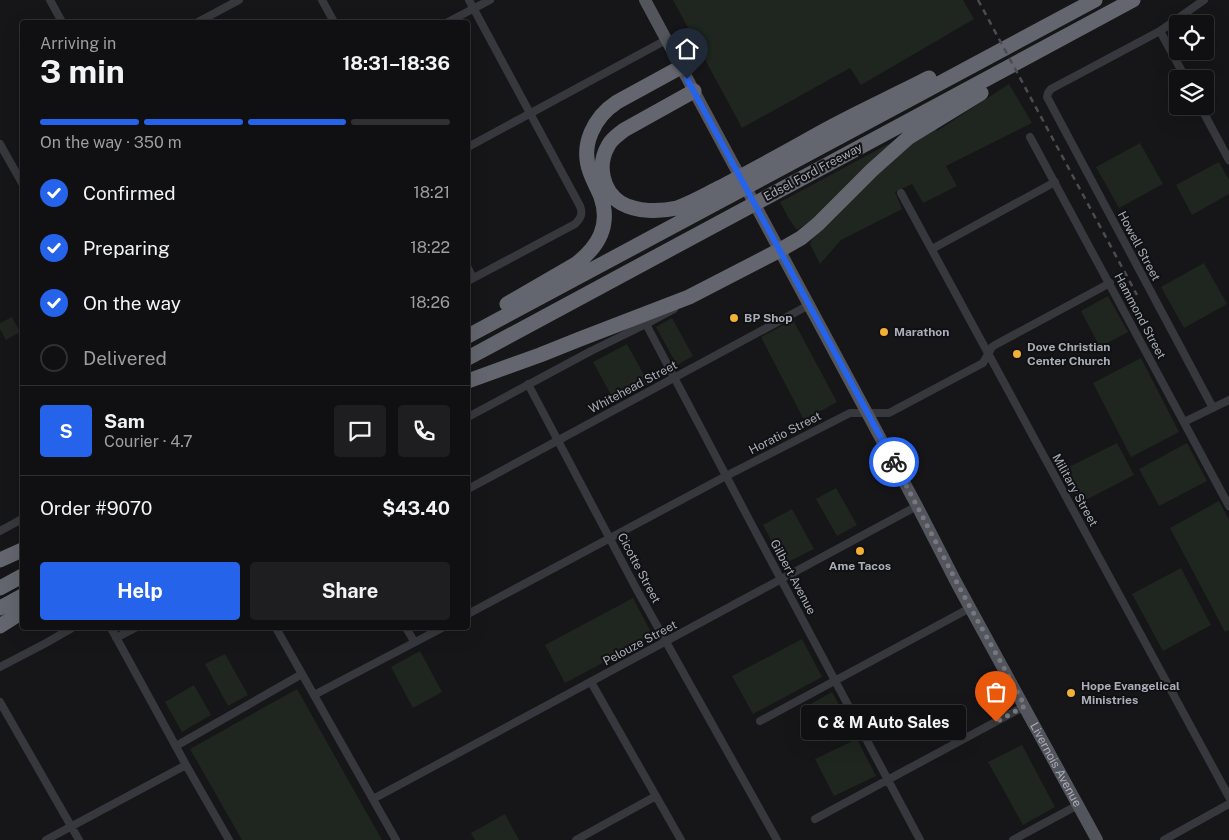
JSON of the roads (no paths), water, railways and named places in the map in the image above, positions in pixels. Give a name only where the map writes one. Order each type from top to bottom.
[{"type":"highway","name":"Edsel Ford Freeway","points":[[470,335],[1095,0]]},
{"type":"highway","name":"Edsel Ford Freeway","points":[[470,357],[1133,0]]},
{"type":"highway","points":[[694,91],[624,130],[607,146],[603,158],[603,178],[608,189],[617,200],[632,207],[646,210],[660,210],[682,206],[766,164],[840,121],[976,54],[1022,39]]},
{"type":"highway","points":[[470,379],[540,355],[689,297],[777,246],[801,238],[909,137],[1036,60],[1057,41]]},
{"type":"highway","points":[[470,325],[576,264],[592,250],[600,238],[604,220],[603,204],[588,162],[588,142],[594,126],[608,108],[681,67]]},
{"type":"highway","points":[[0,560],[20,551]]},
{"type":"highway","points":[[0,588],[20,577]]},
{"type":"highway","points":[[0,608],[20,597]]},
{"type":"highway","points":[[0,626],[20,613]]},
{"type":"main road","name":"Livernois Avenue","points":[[645,0],[970,608],[1098,840]]},
{"type":"street","points":[[50,0],[61,20]]},
{"type":"street","points":[[202,20],[239,0]]},
{"type":"street","points":[[322,0],[333,20]]},
{"type":"street","points":[[470,0],[580,206],[582,215],[575,224],[470,280]]},
{"type":"street","points":[[452,20],[490,0]]},
{"type":"street","points":[[1181,70],[1160,31],[1204,0]]},
{"type":"street","name":"Howell Street","points":[[1160,31],[1051,89],[1048,93],[1048,100],[1213,408]]},
{"type":"street","points":[[470,146],[666,40]]},
{"type":"street","points":[[1205,115],[1229,160]]},
{"type":"street","name":"Hammond Street","points":[[1030,137],[1056,182],[1229,506]]},
{"type":"street","points":[[0,144],[20,179]]},
{"type":"street","points":[[932,249],[1056,182]]},
{"type":"street","name":"Military Street","points":[[901,193],[1229,797]]},
{"type":"street","name":"Horatio Street","points":[[470,613],[726,476],[850,413],[889,413],[983,363],[995,345],[1110,284]]},
{"type":"street","points":[[470,416],[591,351],[677,308],[689,297]]},
{"type":"street","name":"Whitehead Street","points":[[470,488],[809,305]]},
{"type":"street","name":"Gilbert Avenue","points":[[646,324],[920,840]]},
{"type":"street","name":"Cicotte Street","points":[[528,384],[666,642],[777,840]]},
{"type":"street","points":[[1184,422],[1229,400]]},
{"type":"street","name":"Pelouze Street","points":[[373,799],[917,506]]},
{"type":"street","points":[[0,531],[20,520]]},
{"type":"street","points":[[760,721],[970,608]]},
{"type":"street","points":[[0,667],[69,630]]},
{"type":"street","points":[[112,630],[229,840]]},
{"type":"street","points":[[116,638],[131,630]]},
{"type":"street","points":[[277,630],[396,840]]},
{"type":"street","points":[[407,630],[414,641]]},
{"type":"street","points":[[314,695],[438,630]]},
{"type":"street","points":[[176,746],[302,674]]},
{"type":"street","points":[[591,682],[681,840]]},
{"type":"street","points":[[0,702],[79,840]]},
{"type":"street","points":[[815,819],[1025,706]]},
{"type":"street","points":[[46,840],[186,765]]},
{"type":"street","points":[[576,840],[656,796]]},
{"type":"street","points":[[1164,840],[1229,804]]},
{"type":"street","points":[[1013,840],[1078,805]]},
{"type":"railway","points":[[978,0],[1137,295]]},
{"type":"place","name":"BP Shop","points":[[734,318]]},
{"type":"place","name":"Marathon","points":[[884,332]]},
{"type":"place","name":"Dove Christian Center Church","points":[[1017,354]]},
{"type":"place","name":"Ame Tacos","points":[[860,551]]},
{"type":"place","name":"Hope Evangelical Ministries","points":[[1071,693]]},
{"type":"place","name":"C & M Auto Sales","points":[[996,722]]}]
